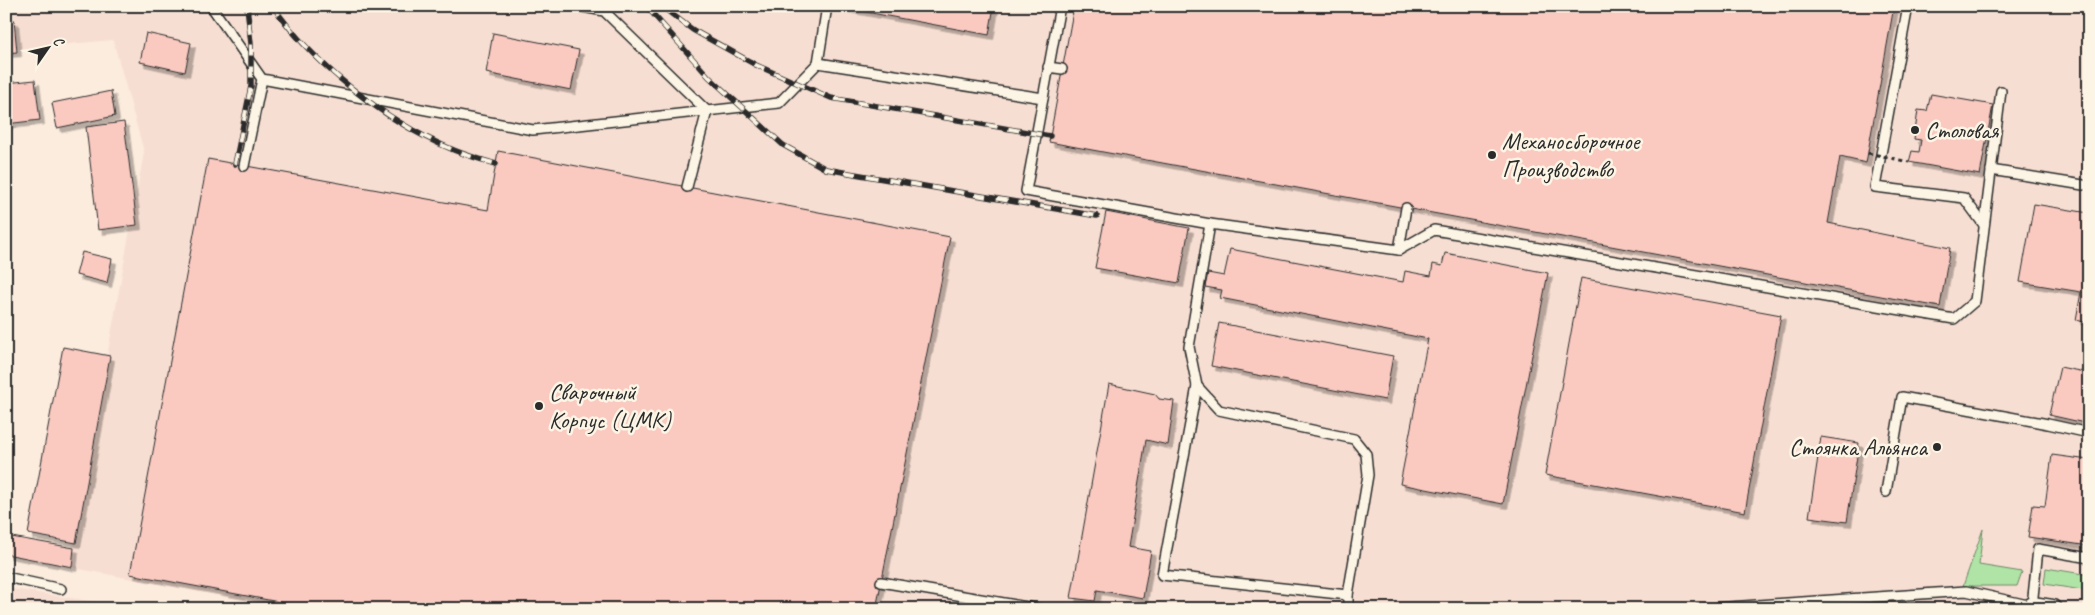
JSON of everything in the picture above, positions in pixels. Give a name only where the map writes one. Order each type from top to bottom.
[{"type":"street","points":[[2032,607],[2052,609]]},
{"type":"lane","points":[[211,6],[262,79],[533,130],[779,103],[818,63],[827,6]]},
{"type":"lane","points":[[578,6],[604,11],[707,111]]},
{"type":"lane","points":[[1060,6],[1026,191],[1210,224],[1398,250],[1434,230],[1954,319],[1975,301],[2001,91]]},
{"type":"lane","points":[[1908,6],[1875,187],[1964,198],[1984,225]]},
{"type":"lane","points":[[818,63],[1043,98]]},
{"type":"lane","points":[[1048,67],[1062,69]]},
{"type":"lane","points":[[244,166],[262,79]]},
{"type":"lane","points":[[687,187],[707,111]]},
{"type":"lane","points":[[1991,170],[2083,185]]},
{"type":"lane","points":[[1398,250],[1406,208]]},
{"type":"lane","points":[[1210,224],[1189,347],[1197,386],[1162,575],[1348,595]]},
{"type":"lane","points":[[1197,386],[1219,410],[1354,439],[1366,454],[1368,475],[1348,595],[1348,609]]},
{"type":"lane","points":[[1886,492],[1902,397],[2089,433]]},
{"type":"lane","points":[[1699,609],[1966,591],[2032,607],[2038,549],[2089,558]]},
{"type":"lane","points":[[6,577],[61,589]]},
{"type":"lane","points":[[881,582],[1040,609]]},
{"type":"path","points":[[1868,153],[1909,162]]},
{"type":"shaded area","points":[[6,6],[2089,6],[2089,609],[289,609],[69,567],[144,152],[113,40],[6,50]]},
{"type":"shaded area","points":[[6,588],[141,609],[6,609]]},
{"type":"green space","points":[[1983,529],[1979,565],[2022,572],[2017,586],[1963,586]]},
{"type":"green space","points":[[2046,568],[2089,575],[2089,591],[2044,584]]},
{"type":"building","points":[[834,6],[994,6],[989,35]]},
{"type":"building","name":"Механосборочное Производство","points":[[1074,6],[1894,6],[1866,163],[1840,157],[1828,223],[1950,248],[1940,307],[1049,142]]},
{"type":"building","points":[[14,20],[17,52],[6,53],[6,21]]},
{"type":"building","points":[[146,33],[191,43],[185,72],[140,62]]},
{"type":"building","points":[[493,33],[579,50],[571,90],[486,73]]},
{"type":"building","points":[[35,80],[40,120],[6,124],[6,83]]},
{"type":"building","points":[[111,91],[115,116],[57,128],[52,103]]},
{"type":"building","points":[[1931,94],[1993,105],[1980,175],[1909,162],[1912,151],[1919,152],[1921,140],[1914,139],[1918,110],[1927,111]]},
{"type":"building","points":[[124,122],[137,225],[98,230],[86,127]]},
{"type":"building","name":"Сварочный Корпус (ЦМК)","points":[[498,151],[950,237],[876,609],[316,609],[130,574],[208,159],[488,210]]},
{"type":"building","points":[[2034,204],[2089,213],[2089,323],[2076,320],[2081,292],[2020,282]]},
{"type":"building","points":[[1106,212],[1189,228],[1179,283],[1095,268]]},
{"type":"building","points":[[1230,249],[1403,282],[1405,271],[1431,276],[1433,264],[1442,266],[1445,253],[1548,273],[1503,504],[1400,484],[1428,339],[1220,298],[1222,290],[1205,287],[1208,273],[1224,276]]},
{"type":"building","points":[[82,252],[112,259],[107,283],[76,275]]},
{"type":"building","points":[[1581,278],[1781,315],[1745,512],[1545,475]]},
{"type":"building","points":[[1219,323],[1393,356],[1385,400],[1211,366]]},
{"type":"building","points":[[63,347],[110,356],[76,543],[28,534]]},
{"type":"building","points":[[2060,367],[2089,373],[2089,424],[2049,415]]},
{"type":"building","points":[[1109,384],[1155,394],[1159,399],[1174,401],[1168,445],[1146,440],[1128,547],[1151,551],[1143,598],[1097,590],[1095,601],[1071,598]]},
{"type":"building","points":[[1821,437],[1859,443],[1847,522],[1809,517]]},
{"type":"building","points":[[2052,455],[2089,460],[2089,546],[2028,537],[2033,505],[2045,506]]},
{"type":"building","points":[[6,536],[74,548],[72,567],[6,554]]},
{"type":"railway","points":[[235,164],[251,86],[251,44],[247,6]]},
{"type":"railway","points":[[273,6],[289,27],[329,69],[375,106],[400,122],[449,148],[496,164]]},
{"type":"railway","points":[[646,6],[709,77],[783,145],[826,169],[1097,216]]},
{"type":"railway","points":[[661,6],[693,30],[756,65],[831,98],[1050,136]]},
{"type":"place","name":"Столовая","points":[[1915,130]]},
{"type":"place","name":"Механосборочное Производство","points":[[1492,155]]},
{"type":"place","name":"Сварочный Корпус (ЦМК)","points":[[539,406]]},
{"type":"place","name":"Стоянка Альянса","points":[[1937,447]]}]
